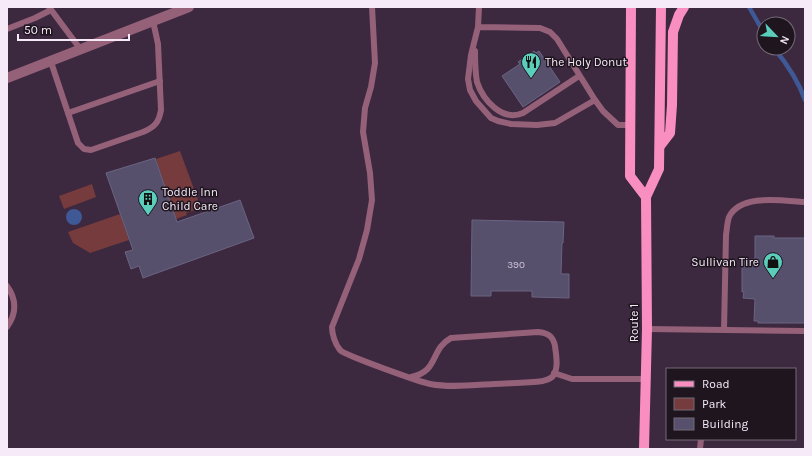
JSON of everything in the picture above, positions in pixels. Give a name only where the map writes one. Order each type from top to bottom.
[{"type":"main road","points":[[631,7],[630,176],[646,197]]},
{"type":"main road","name":"Route 1","points":[[644,449],[647,329],[646,197],[659,170],[661,7]]},
{"type":"main road","points":[[660,146],[670,133],[673,32],[679,15],[684,7]]},
{"type":"street","points":[[7,78],[189,7]]},
{"type":"lane","points":[[372,7],[375,63],[371,87],[365,108],[363,132],[370,173],[372,200],[367,230],[359,259],[334,318],[332,327],[332,334],[340,351],[429,384],[450,386],[543,381],[550,379],[556,366],[555,346],[552,338],[543,332],[451,338],[445,341],[440,347],[426,372],[422,375],[411,377]]},
{"type":"lane","points":[[479,7],[478,27],[469,64],[468,79],[470,90],[476,101],[491,118],[498,122],[511,124],[537,125],[555,123],[595,100]]},
{"type":"lane","points":[[7,29],[35,18],[50,8],[81,50]]},
{"type":"lane","points":[[50,62],[78,143],[81,147],[91,150],[151,129],[159,120],[161,110],[158,44],[153,21]]},
{"type":"lane","points":[[478,27],[540,28],[553,35],[603,111],[618,125],[630,125]]},
{"type":"lane","points":[[475,43],[475,66],[478,83],[490,104],[495,109],[506,114],[518,115],[579,76]]},
{"type":"lane","points":[[68,113],[160,81]]},
{"type":"lane","points":[[724,330],[726,235],[729,217],[735,209],[747,202],[805,202]]},
{"type":"lane","points":[[7,286],[14,296],[15,303],[15,310],[7,327]]},
{"type":"lane","points":[[647,329],[805,331]]},
{"type":"lane","points":[[554,373],[572,380],[646,379]]},
{"type":"green space","points":[[180,151],[201,208],[186,213],[187,215],[176,219],[156,159]]},
{"type":"green space","points":[[92,184],[96,197],[64,209],[59,196]]},
{"type":"green space","points":[[120,214],[129,240],[90,253],[73,243],[68,232]]},
{"type":"water","points":[[71,209],[77,209],[82,214],[80,223],[77,225],[71,225],[66,220],[66,214]]},
{"type":"building","name":"The Holy Donut","points":[[534,51],[536,53],[539,51],[560,82],[523,107],[502,76],[520,64],[518,62]]},
{"type":"building","name":"Toddle Inn Child Care","points":[[155,158],[177,222],[240,200],[254,238],[143,278],[139,266],[131,269],[125,252],[133,250],[106,173]]},
{"type":"building","points":[[472,220],[564,222],[561,274],[569,274],[569,298],[532,297],[532,291],[491,291],[491,296],[471,296]]},
{"type":"building","name":"Sullivan Tire","points":[[755,236],[774,236],[774,238],[805,238],[805,323],[758,323],[758,321],[754,321],[755,299],[743,298],[742,265],[744,265],[744,259],[755,259]]},
{"type":"waterway","points":[[749,7],[756,19]]},
{"type":"waterway","points":[[780,56],[792,72],[805,100]]},
{"type":"place","name":"The Holy Donut","points":[[531,79]]},
{"type":"place","name":"Toddle Inn Child Care","points":[[148,216]]},
{"type":"place","name":"Sullivan Tire","points":[[773,279]]}]
